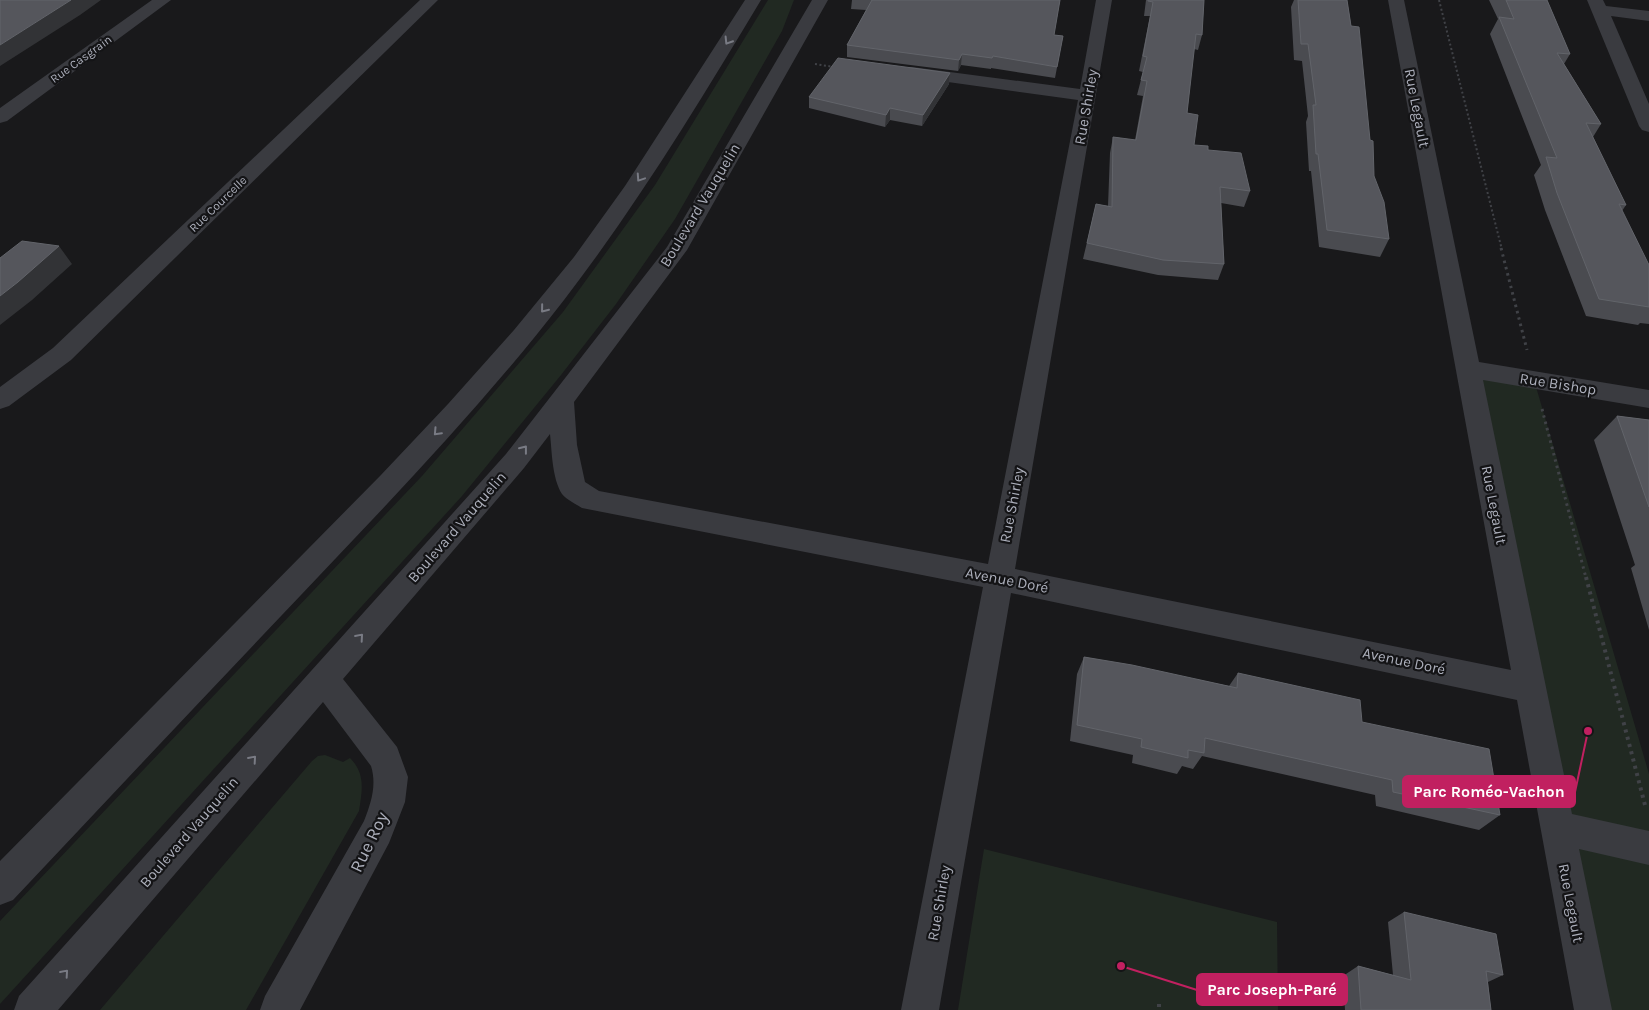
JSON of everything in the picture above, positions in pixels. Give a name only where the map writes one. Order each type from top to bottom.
[{"type":"street","name":"Rue Casgrain","points":[[0,117],[163,0]]},
{"type":"street","name":"Rue Courcelle","points":[[0,400],[62,354],[430,0]]},
{"type":"street","points":[[0,887],[356,520],[468,399],[521,337],[580,265],[629,196],[753,0]]},
{"type":"street","name":"Boulevard Vauquelin","points":[[33,1010],[515,460],[561,402],[676,250],[820,0]]},
{"type":"street","name":"Rue Shirley","points":[[920,1010],[1104,0]]},
{"type":"street","name":"Rue Legault","points":[[1396,0],[1593,1010]]},
{"type":"street","points":[[1597,5],[1649,16]]},
{"type":"street","points":[[1597,5],[1649,126]]},
{"type":"street","points":[[894,70],[1088,96]]},
{"type":"street","name":"Rue Bishop","points":[[1468,369],[1649,399]]},
{"type":"street","name":"Avenue Doré","points":[[561,402],[564,442],[573,488],[592,500],[998,578],[1529,688]]},
{"type":"street","name":"Rue Roy","points":[[280,1010],[378,831],[388,802],[391,777],[385,758],[361,729],[324,678]]},
{"type":"street","points":[[1556,827],[1649,848]]},
{"type":"path","points":[[1440,0],[1534,380],[1646,813]]},
{"type":"path","points":[[808,63],[834,67],[836,62]]},
{"type":"path","points":[[1159,1004],[1159,1010]]},
{"type":"shaded area","points":[[768,0],[794,0],[782,31],[675,219],[616,304],[561,375],[462,496],[0,1004],[0,921],[422,476],[563,312],[655,185]]},
{"type":"shaded area","points":[[1468,369],[1534,380],[1649,774],[1649,1010],[1603,1010]]},
{"type":"shaded area","points":[[325,755],[343,762],[350,758],[359,770],[362,783],[359,811],[246,1010],[100,1010],[312,761],[318,756]]},
{"type":"shaded area","points":[[984,849],[1277,922],[1278,1010],[958,1010]]},
{"type":"building","points":[[0,0],[71,0],[0,45]]},
{"type":"building","points":[[872,0],[1060,0],[1054,35],[1063,36],[1057,67],[993,56],[992,58],[962,54],[959,60],[847,45]]},
{"type":"building","points":[[1148,0],[1204,0],[1202,35],[1196,34],[1187,113],[1198,115],[1194,145],[1208,146],[1208,150],[1241,153],[1250,191],[1220,187],[1224,264],[1163,260],[1087,243],[1096,204],[1112,207],[1113,137],[1136,140],[1147,81],[1141,80],[1147,57],[1143,56],[1153,2]]},
{"type":"building","points":[[1298,0],[1347,0],[1351,26],[1359,27],[1370,140],[1373,141],[1374,176],[1384,202],[1389,239],[1327,230],[1318,154],[1316,154],[1313,105],[1316,105],[1308,44],[1301,44]]},
{"type":"building","points":[[1506,0],[1547,0],[1570,54],[1557,53],[1601,124],[1586,123],[1626,205],[1619,204],[1649,265],[1649,307],[1599,299],[1557,193],[1546,157],[1557,158],[1499,17],[1514,19]]},
{"type":"building","points":[[838,58],[950,73],[923,115],[890,108],[886,115],[809,97]]},
{"type":"building","points":[[22,241],[59,246],[0,296],[0,258]]},
{"type":"building","points":[[1617,416],[1649,420],[1649,507]]},
{"type":"building","points":[[1084,657],[1132,665],[1237,688],[1238,673],[1360,700],[1362,722],[1489,749],[1500,815],[1393,792],[1392,780],[1205,738],[1204,753],[1188,750],[1188,758],[1141,747],[1142,739],[1077,725]]},
{"type":"building","points":[[1404,912],[1496,934],[1503,975],[1486,971],[1491,1010],[1361,1010],[1358,966],[1411,980]]},
{"type":"place","name":"Parc Roméo-Vachon","points":[[1588,731]]},
{"type":"place","name":"Parc Joseph-Paré","points":[[1121,966]]}]
